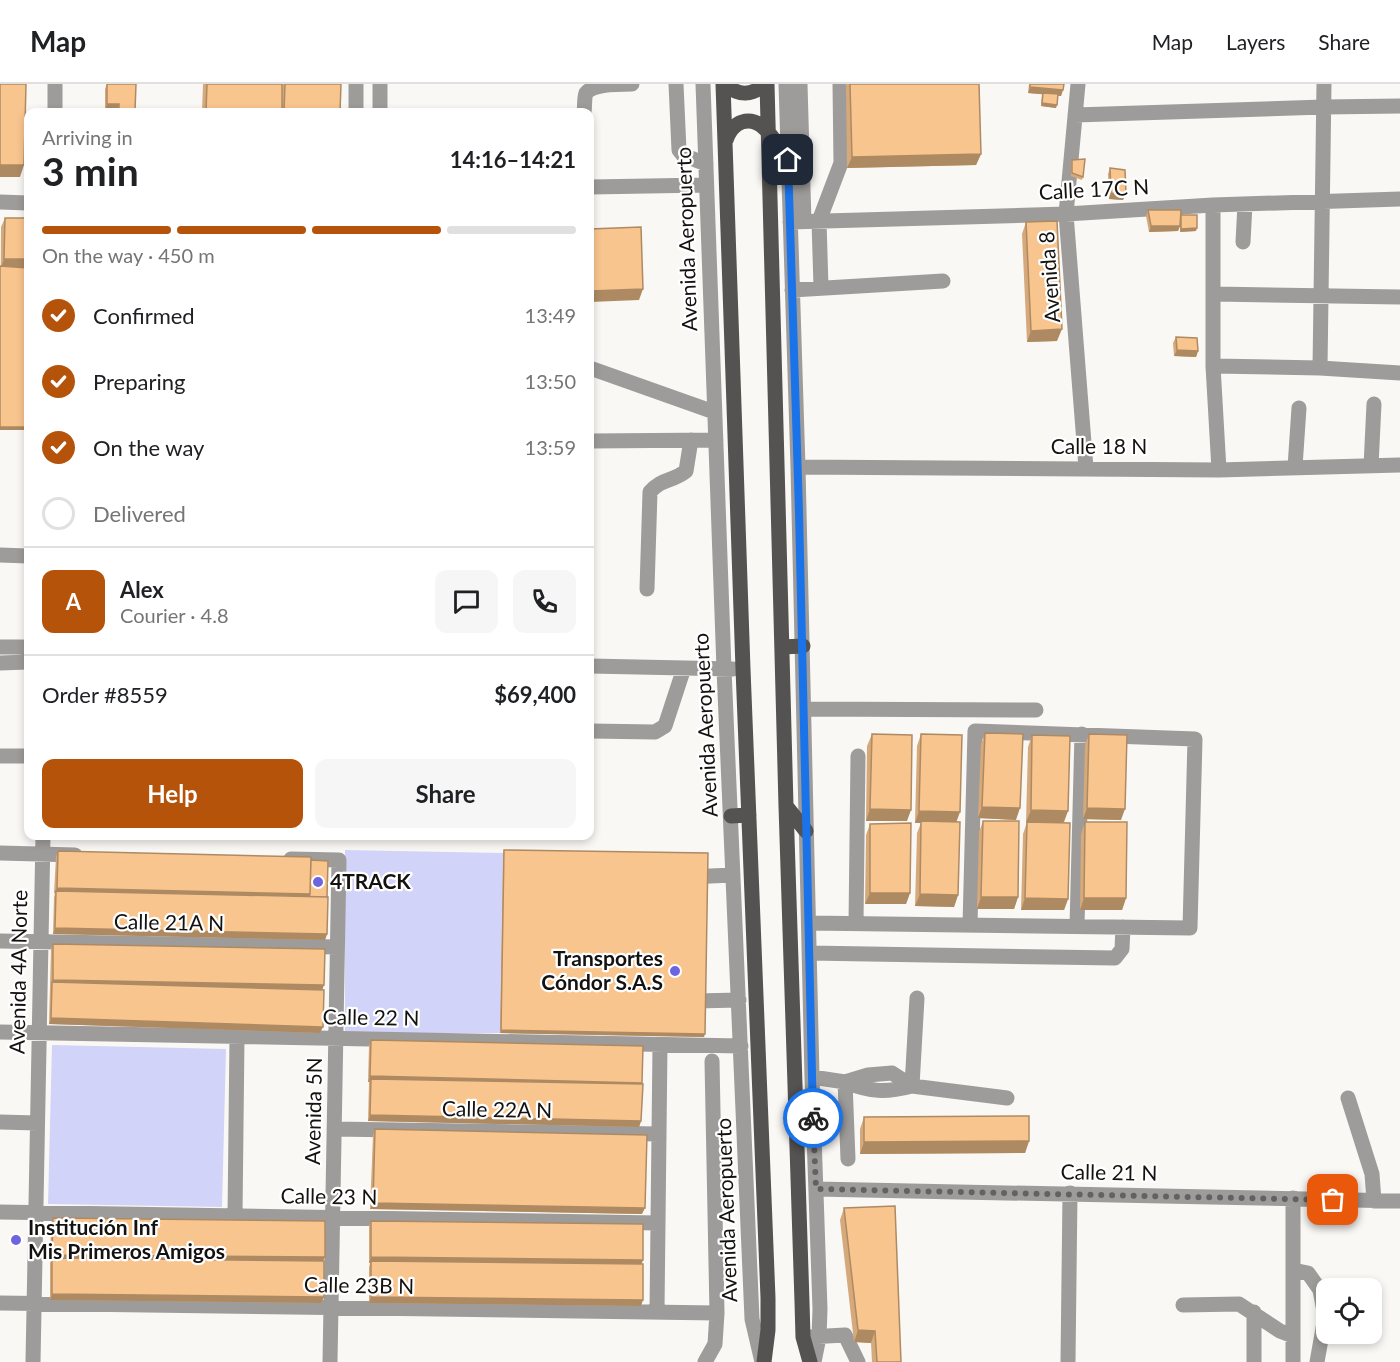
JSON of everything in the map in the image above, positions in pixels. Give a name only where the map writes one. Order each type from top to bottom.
[{"type":"main road","points":[[725,84],[736,92],[745,94],[754,92],[766,84]]},
{"type":"main road","name":"Avenida Aeropuerto","points":[[725,84],[748,815],[768,1298],[768,1330],[763,1362]]},
{"type":"main road","points":[[766,84],[803,1337],[812,1362]]},
{"type":"main road","points":[[726,140],[729,131],[736,125],[745,121],[754,122],[763,126],[788,160]]},
{"type":"main road","points":[[782,647],[803,646]]},
{"type":"main road","points":[[786,806],[806,831]]},
{"type":"main road","points":[[731,816],[748,815]]},
{"type":"street","points":[[55,84],[55,108]]},
{"type":"street","points":[[356,84],[356,108]]},
{"type":"street","points":[[380,84],[381,108]]},
{"type":"street","points":[[584,108],[585,94],[590,88],[599,85],[632,84]]},
{"type":"street","points":[[676,84],[679,150],[683,155],[706,164]]},
{"type":"street","name":"Avenida Aeropuerto","points":[[703,84],[724,669],[752,1319],[763,1362]]},
{"type":"street","points":[[786,84],[788,160],[821,287]]},
{"type":"street","points":[[800,84],[804,222],[792,290],[803,646],[819,1337],[812,1362]]},
{"type":"street","points":[[804,222],[841,163],[840,84]]},
{"type":"street","name":"Avenida 8","points":[[1078,84],[1066,214],[1086,468]]},
{"type":"street","points":[[1320,368],[1324,84]]},
{"type":"street","points":[[1075,116],[1324,106],[1400,106]]},
{"type":"street","points":[[594,187],[706,185]]},
{"type":"street","name":"Calle 17C N","points":[[804,222],[1066,214],[1213,205],[1400,199]]},
{"type":"street","points":[[0,202],[24,203]]},
{"type":"street","points":[[1243,242],[1245,204]]},
{"type":"street","points":[[1213,205],[1213,366],[1219,470]]},
{"type":"street","points":[[792,290],[943,280]]},
{"type":"street","points":[[1214,294],[1400,297]]},
{"type":"street","points":[[1213,366],[1320,368],[1400,373]]},
{"type":"street","points":[[594,369],[714,412]]},
{"type":"street","points":[[1371,466],[1374,404]]},
{"type":"street","points":[[1295,467],[1299,408]]},
{"type":"street","points":[[647,589],[650,492],[658,482],[678,478],[686,471],[692,440]]},
{"type":"street","points":[[594,441],[716,440]]},
{"type":"street","name":"Calle 18 N","points":[[798,467],[1219,470],[1400,465]]},
{"type":"street","points":[[0,555],[24,555]]},
{"type":"street","points":[[0,647],[24,648]]},
{"type":"street","points":[[0,663],[24,662]]},
{"type":"street","points":[[594,666],[743,669]]},
{"type":"street","points":[[594,731],[656,732],[665,726],[684,668]]},
{"type":"street","points":[[804,709],[1036,710]]},
{"type":"street","points":[[809,923],[1190,928],[1195,739],[975,731],[970,925]]},
{"type":"street","points":[[1077,926],[1082,734]]},
{"type":"street","points":[[0,756],[24,756]]},
{"type":"street","points":[[856,924],[858,756]]},
{"type":"street","name":"Avenida 4A Norte","points":[[33,1362],[43,840]]},
{"type":"street","points":[[0,853],[90,855]]},
{"type":"street","name":"Avenida 5N","points":[[280,859],[339,860],[330,1362]]},
{"type":"street","points":[[671,879],[694,883],[733,875]]},
{"type":"street","points":[[809,952],[1115,958],[1122,949],[1122,927]]},
{"type":"street","name":"Calle 21A N","points":[[0,940],[337,947]]},
{"type":"street","points":[[696,979],[696,1001],[739,1000]]},
{"type":"street","points":[[912,1086],[917,998]]},
{"type":"street","name":"Calle 22 N","points":[[0,1032],[741,1046]]},
{"type":"street","points":[[235,1216],[237,1036]]},
{"type":"street","points":[[657,1311],[660,1045]]},
{"type":"street","name":"Avenida Aeropuerto","points":[[705,1362],[715,1344],[717,1313],[712,1061]]},
{"type":"street","points":[[812,1077],[845,1083],[868,1075],[892,1073],[912,1086],[1007,1098]]},
{"type":"street","points":[[845,1083],[848,1159]]},
{"type":"street","points":[[1348,1098],[1371,1174],[1374,1201]]},
{"type":"street","points":[[0,1122],[37,1123]]},
{"type":"street","name":"Calle 22A N","points":[[334,1129],[659,1134]]},
{"type":"street","name":"Calle 21 N","points":[[816,1189],[1400,1201]]},
{"type":"street","points":[[1068,1362],[1070,1193]]},
{"type":"street","points":[[1293,1198],[1293,1362]]},
{"type":"street","name":"Calle 23 N","points":[[0,1212],[658,1223]]},
{"type":"street","points":[[1293,1270],[1308,1274],[1320,1290],[1325,1317],[1317,1362]]},
{"type":"street","name":"Calle 23B N","points":[[0,1303],[717,1313]]},
{"type":"street","points":[[1184,1305],[1239,1304],[1280,1331],[1293,1336]]},
{"type":"street","points":[[1254,1312],[1254,1362]]},
{"type":"street","points":[[803,1337],[845,1335],[858,1362]]},
{"type":"shaded area","points":[[345,850],[503,853],[500,1033],[345,1033]]},
{"type":"shaded area","points":[[52,1045],[226,1049],[222,1207],[48,1204]]},
{"type":"building","points":[[0,84],[26,84],[24,165],[0,165]]},
{"type":"building","points":[[107,84],[136,84],[135,108],[119,108],[119,104],[107,104]]},
{"type":"building","points":[[207,84],[282,84],[282,108],[206,108]]},
{"type":"building","points":[[285,84],[341,84],[340,108],[284,108]]},
{"type":"building","points":[[850,84],[979,84],[981,154],[852,157]]},
{"type":"building","points":[[1030,84],[1064,84],[1063,90],[1030,87]]},
{"type":"building","points":[[1043,93],[1058,94],[1057,105],[1042,103]]},
{"type":"building","points":[[1085,159],[1083,177],[1072,173],[1072,160]]},
{"type":"building","points":[[1110,168],[1125,170],[1126,194],[1111,193]]},
{"type":"building","points":[[1148,210],[1181,210],[1180,226],[1151,226]]},
{"type":"building","points":[[1181,215],[1197,215],[1197,228],[1181,229]]},
{"type":"building","points":[[5,218],[24,218],[24,259],[4,259]]},
{"type":"building","points":[[1057,221],[1062,329],[1031,331],[1026,222]]},
{"type":"building","points":[[641,227],[643,289],[594,291],[594,229]]},
{"type":"building","points":[[0,266],[24,268],[24,427],[0,427]]},
{"type":"building","points":[[1176,337],[1197,338],[1198,351],[1177,350]]},
{"type":"building","points":[[985,733],[1023,734],[1020,808],[982,807]]},
{"type":"building","points":[[872,734],[912,735],[911,810],[870,809]]},
{"type":"building","points":[[921,734],[962,735],[960,812],[919,811]]},
{"type":"building","points":[[1089,734],[1127,735],[1125,809],[1087,808]]},
{"type":"building","points":[[1032,735],[1070,736],[1068,811],[1031,810]]},
{"type":"building","points":[[921,821],[960,822],[958,895],[920,894]]},
{"type":"building","points":[[983,821],[1019,821],[1018,897],[981,897]]},
{"type":"building","points":[[1027,822],[1070,823],[1068,899],[1025,898]]},
{"type":"building","points":[[1085,822],[1127,822],[1126,898],[1084,898]]},
{"type":"building","points":[[911,823],[910,893],[870,893],[870,824]]},
{"type":"building","points":[[504,850],[708,853],[705,1034],[501,1030]]},
{"type":"building","points":[[58,851],[311,857],[310,894],[57,888]]},
{"type":"building","name":"4TRACK","points":[[311,860],[328,861],[327,897],[309,897]]},
{"type":"building","points":[[56,891],[328,897],[327,934],[55,928]]},
{"type":"building","points":[[53,944],[325,949],[324,985],[53,980]]},
{"type":"building","points":[[52,982],[324,990],[323,1027],[51,1018]]},
{"type":"building","points":[[371,1040],[643,1046],[642,1083],[370,1076]]},
{"type":"building","points":[[371,1079],[643,1084],[641,1121],[370,1115]]},
{"type":"building","points":[[1029,1116],[1029,1141],[864,1142],[864,1117]]},
{"type":"building","points":[[375,1129],[647,1135],[645,1208],[373,1203]]},
{"type":"building","points":[[895,1206],[901,1362],[877,1362],[875,1331],[858,1330],[844,1208]]},
{"type":"building","points":[[53,1218],[325,1221],[325,1257],[52,1255]]},
{"type":"building","points":[[371,1221],[643,1224],[643,1260],[371,1257]]},
{"type":"building","points":[[52,1258],[324,1261],[324,1297],[52,1294]]},
{"type":"building","points":[[371,1261],[643,1264],[643,1300],[371,1297]]},
{"type":"way so far","points":[[813,1118],[816,1189],[1333,1200]]},
{"type":"place","name":"4TRACK","points":[[318,882]]},
{"type":"place","name":"Transportes Cóndor S.A.S","points":[[675,971]]},
{"type":"place","name":"Institución Inf Mis Primeros Amigos","points":[[16,1240]]},
{"type":"route","points":[[788,160],[799,512],[813,1118]]}]
